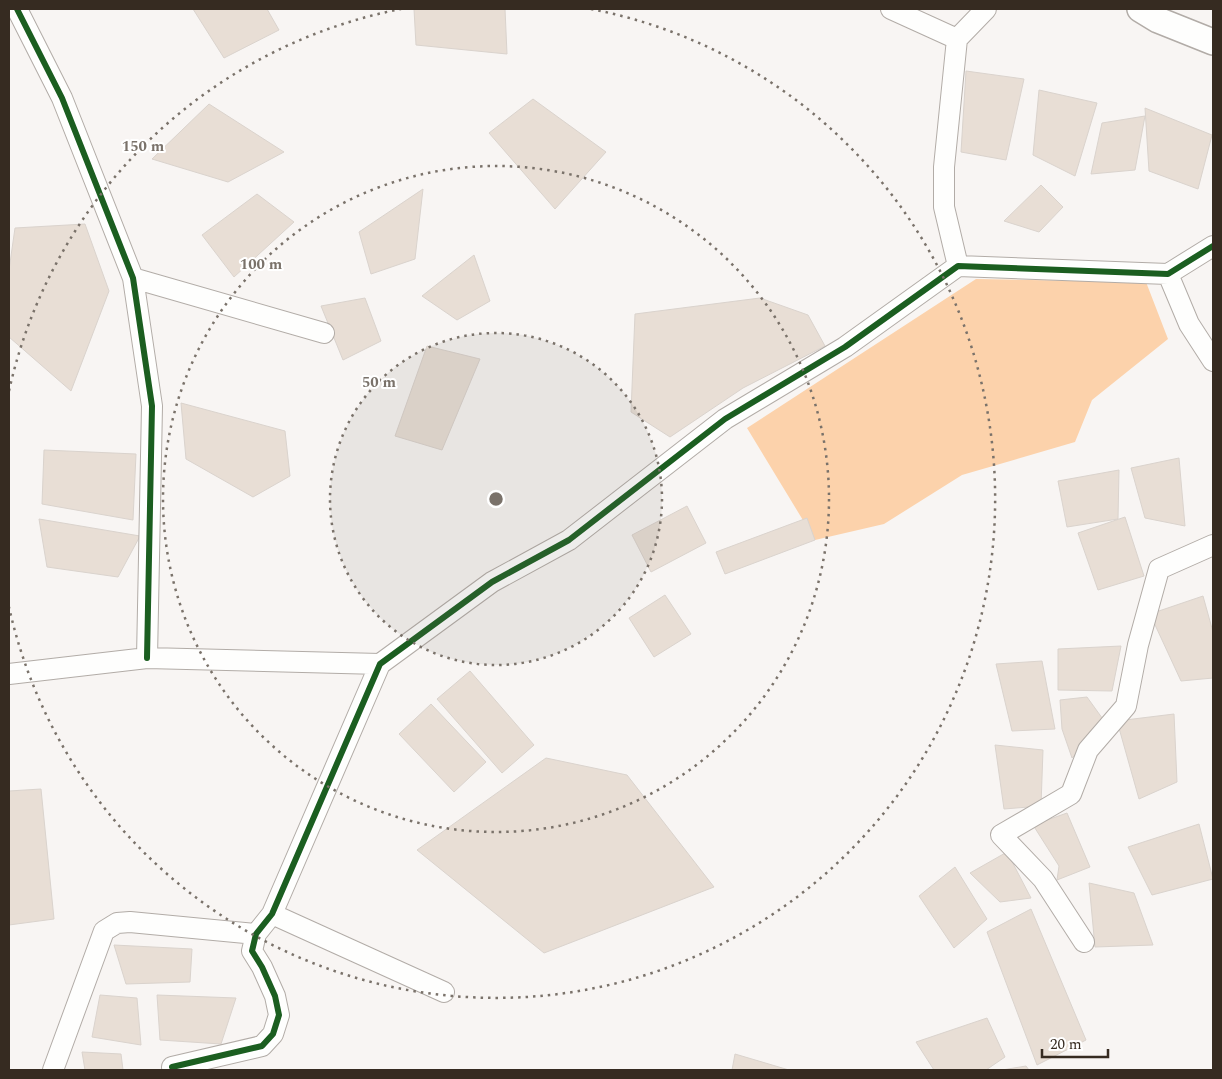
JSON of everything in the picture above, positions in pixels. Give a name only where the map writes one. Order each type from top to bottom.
[{"type":"street","points":[[16,9],[62,98],[133,278],[152,406],[147,658]]},
{"type":"street","points":[[891,9],[957,38]]},
{"type":"street","points":[[958,266],[944,207],[944,167],[957,38],[986,9]]},
{"type":"street","points":[[1140,9],[1158,20],[1213,42]]},
{"type":"street","points":[[172,1067],[262,1046],[273,1034],[279,1015],[275,996],[262,967],[252,951],[256,934],[272,914],[380,664],[492,582],[569,540],[725,419],[845,347],[958,266],[1168,274],[1213,246]]},
{"type":"street","points":[[1168,274],[1189,324],[1213,361]]},
{"type":"street","points":[[133,278],[324,333]]},
{"type":"street","points":[[1084,942],[1043,879],[1002,835],[1071,794],[1088,750],[1126,706],[1138,645],[1158,569],[1213,544]]},
{"type":"street","points":[[9,674],[147,658],[380,664]]},
{"type":"street","points":[[272,914],[444,992]]},
{"type":"street","points":[[53,1070],[104,931],[117,923],[130,922],[256,934]]},
{"type":"shaded area","points":[[976,279],[1146,282],[1168,339],[1092,400],[1075,442],[962,475],[884,524],[815,540],[747,428]]},
{"type":"building","points":[[193,9],[267,9],[279,30],[224,58]]},
{"type":"building","points":[[414,9],[505,9],[507,54],[416,45]]},
{"type":"building","points":[[966,71],[1024,79],[1006,160],[961,152]]},
{"type":"building","points":[[1039,90],[1097,103],[1075,176],[1033,155]]},
{"type":"building","points":[[533,99],[606,152],[555,209],[489,133]]},
{"type":"building","points":[[209,104],[284,152],[228,182],[152,159]]},
{"type":"building","points":[[1145,108],[1212,135],[1198,189],[1149,171]]},
{"type":"building","points":[[1145,116],[1135,170],[1091,174],[1102,123]]},
{"type":"building","points":[[1041,185],[1063,207],[1039,232],[1004,221]]},
{"type":"building","points":[[423,189],[415,259],[371,274],[359,232]]},
{"type":"building","points":[[257,194],[294,222],[234,277],[202,235]]},
{"type":"building","points":[[85,224],[109,291],[71,391],[9,337],[9,270],[15,228]]},
{"type":"building","points":[[474,255],[490,301],[457,320],[422,296]]},
{"type":"building","points":[[365,298],[381,341],[343,360],[321,306]]},
{"type":"building","points":[[760,298],[808,315],[825,346],[743,388],[670,437],[631,412],[635,314]]},
{"type":"building","points":[[427,346],[480,359],[442,450],[395,436]]},
{"type":"building","points":[[181,403],[285,431],[290,476],[253,497],[186,459]]},
{"type":"building","points":[[44,450],[136,454],[133,520],[42,504]]},
{"type":"building","points":[[1179,458],[1185,526],[1145,518],[1131,468]]},
{"type":"building","points":[[1119,470],[1118,519],[1067,527],[1058,481]]},
{"type":"building","points":[[687,506],[706,543],[651,572],[632,535]]},
{"type":"building","points":[[1125,517],[1144,576],[1098,590],[1078,533]]},
{"type":"building","points":[[807,518],[815,540],[725,574],[716,552]]},
{"type":"building","points":[[39,519],[140,536],[118,577],[47,567]]},
{"type":"building","points":[[665,595],[691,634],[654,657],[629,618]]},
{"type":"building","points":[[1203,596],[1213,632],[1213,678],[1181,681],[1150,614]]},
{"type":"building","points":[[1121,646],[1112,691],[1058,690],[1058,649]]},
{"type":"building","points":[[1042,661],[1055,729],[1012,731],[996,664]]},
{"type":"building","points":[[470,671],[534,745],[502,773],[437,699]]},
{"type":"building","points":[[1087,697],[1105,722],[1072,758],[1062,729],[1060,700]]},
{"type":"building","points":[[431,704],[486,762],[454,792],[399,734]]},
{"type":"building","points":[[1174,714],[1177,782],[1139,799],[1117,721]]},
{"type":"building","points":[[995,745],[1043,750],[1041,806],[1004,809]]},
{"type":"building","points":[[546,758],[627,775],[714,887],[544,953],[417,850]]},
{"type":"building","points":[[41,789],[54,919],[9,925],[9,791]]},
{"type":"building","points":[[1067,813],[1090,867],[1057,880],[1059,866],[1033,825]]},
{"type":"building","points":[[1199,824],[1213,879],[1152,895],[1128,847]]},
{"type":"building","points":[[1007,852],[1031,898],[1000,902],[970,873]]},
{"type":"building","points":[[955,867],[987,919],[954,948],[919,896]]},
{"type":"building","points":[[1089,883],[1134,893],[1153,945],[1095,947]]},
{"type":"building","points":[[1031,909],[1086,1040],[1037,1065],[987,932]]},
{"type":"building","points":[[114,945],[192,949],[190,982],[126,984]]},
{"type":"building","points":[[100,995],[137,998],[141,1045],[92,1037]]},
{"type":"building","points":[[157,995],[236,998],[221,1044],[160,1040]]},
{"type":"building","points":[[987,1018],[1005,1057],[986,1070],[934,1070],[916,1042]]},
{"type":"building","points":[[82,1052],[121,1054],[123,1070],[85,1070]]},
{"type":"building","points":[[735,1054],[789,1070],[732,1070]]},
{"type":"building","points":[[1026,1066],[1029,1070],[1002,1070]]},
{"type":"cycle path","points":[[17,9],[62,98],[133,278],[152,406],[147,658]]},
{"type":"cycle path","points":[[172,1067],[262,1046],[273,1034],[279,1015],[275,996],[262,967],[252,951],[256,934],[272,914],[380,664],[492,582],[569,540],[725,419],[845,347],[958,266],[1168,274],[1213,246]]}]
